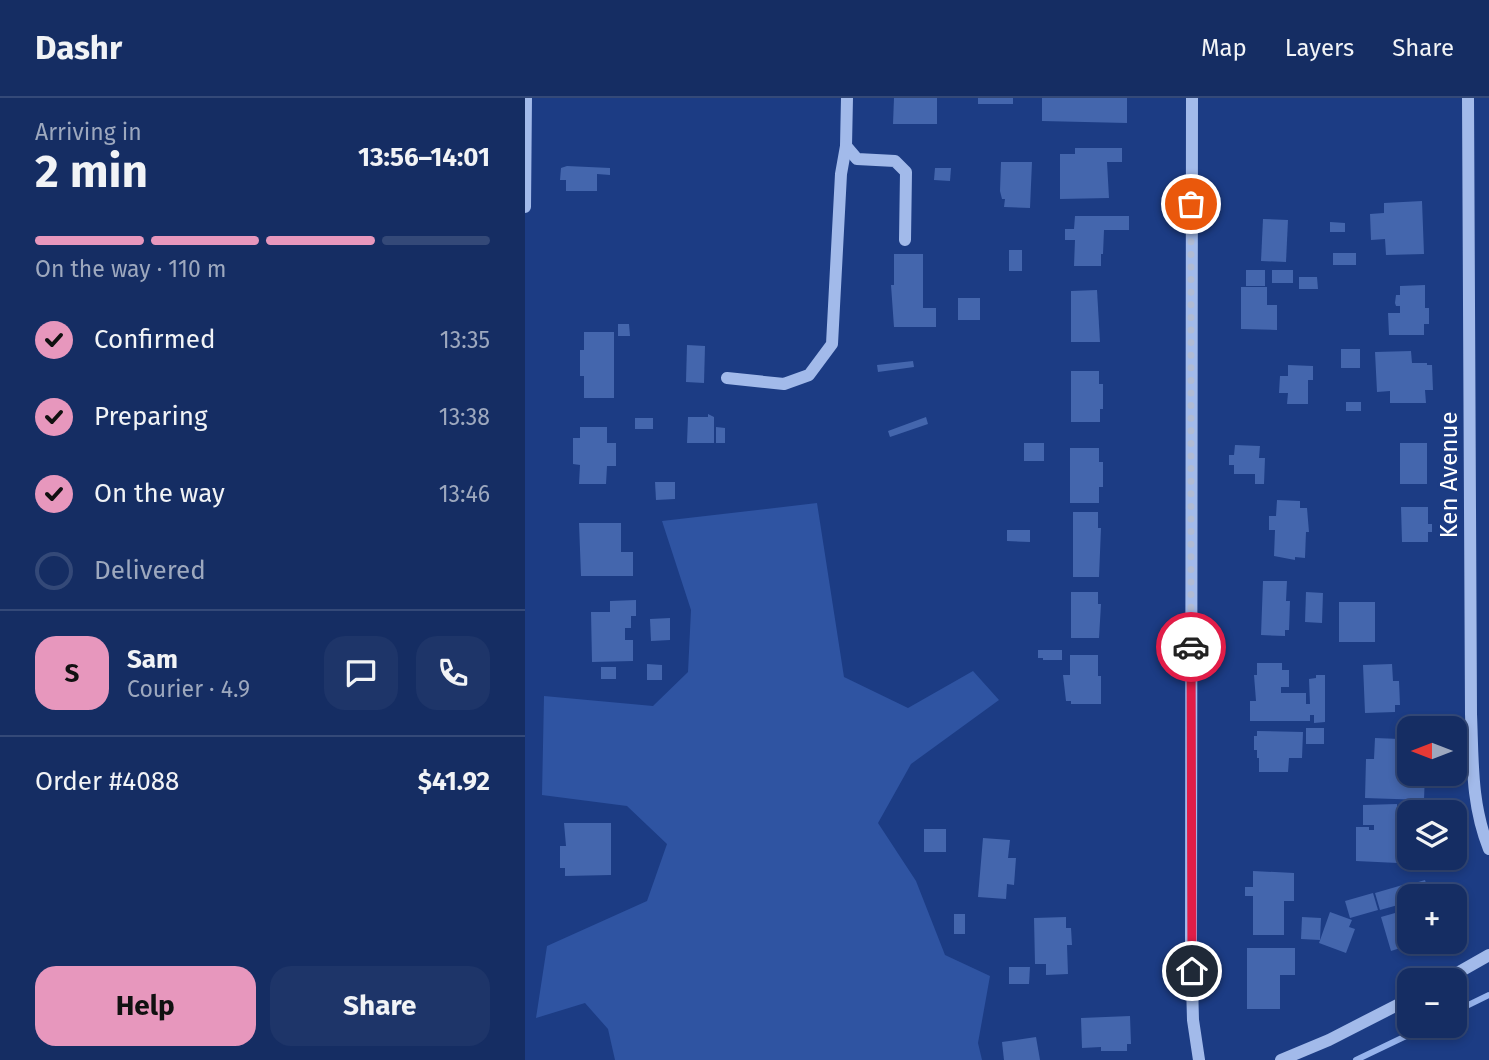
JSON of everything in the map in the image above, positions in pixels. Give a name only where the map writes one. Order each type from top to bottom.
[{"type":"street","points":[[525,207],[526,98]]},
{"type":"street","points":[[727,378],[784,384],[810,375],[832,344],[847,98]]},
{"type":"street","points":[[1192,98],[1191,947],[1193,1020],[1199,1060]]},
{"type":"street","name":"Ken Avenue","points":[[1468,98],[1471,715],[1474,799],[1479,824],[1489,849]]},
{"type":"street","points":[[846,146],[857,159],[895,161],[906,172],[905,240]]},
{"type":"street","points":[[1466,968],[1489,955]]},
{"type":"street","points":[[1281,1060],[1329,1040],[1397,1005]]},
{"type":"shaded area","points":[[817,503],[844,677],[908,708],[973,671],[999,700],[911,764],[878,823],[916,881],[945,955],[990,976],[978,1043],[982,1060],[615,1060],[608,1029],[585,1003],[536,1018],[547,946],[647,901],[667,844],[627,806],[542,795],[544,696],[653,706],[688,672],[691,610],[662,521]]},
{"type":"building","points":[[894,98],[937,98],[937,124],[893,124]]},
{"type":"building","points":[[978,98],[1013,98],[1013,104],[978,104]]},
{"type":"building","points":[[1042,98],[1127,98],[1127,123],[1042,121]]},
{"type":"building","points":[[1075,148],[1122,148],[1122,162],[1107,162],[1109,198],[1060,199],[1060,154],[1075,154]]},
{"type":"building","points":[[1001,162],[1032,162],[1030,208],[1004,207],[1005,199],[1002,199],[1000,191]]},
{"type":"building","points":[[561,168],[610,168],[610,175],[597,174],[597,191],[566,191],[566,180],[560,180]]},
{"type":"building","points":[[935,168],[951,168],[950,181],[934,180]]},
{"type":"building","points":[[1422,201],[1424,254],[1386,255],[1385,239],[1371,240],[1370,214],[1384,213],[1384,203]]},
{"type":"building","points":[[1075,216],[1129,216],[1129,230],[1104,230],[1101,266],[1074,266],[1075,240],[1065,240],[1065,229],[1074,229]]},
{"type":"building","points":[[1263,219],[1288,220],[1286,262],[1261,261]]},
{"type":"building","points":[[1330,222],[1345,223],[1345,232],[1330,232]]},
{"type":"building","points":[[1009,250],[1022,250],[1022,271],[1009,271]]},
{"type":"building","points":[[1333,253],[1356,253],[1356,265],[1333,265]]},
{"type":"building","points":[[894,254],[923,254],[923,308],[936,308],[936,327],[894,327],[891,285],[894,285]]},
{"type":"building","points":[[1246,270],[1265,270],[1265,286],[1246,286]]},
{"type":"building","points":[[1272,270],[1293,270],[1293,283],[1272,283]]},
{"type":"building","points":[[1299,277],[1317,277],[1318,289],[1299,289]]},
{"type":"building","points":[[1425,285],[1425,308],[1429,308],[1429,324],[1424,324],[1424,335],[1389,335],[1388,313],[1400,313],[1400,306],[1395,303],[1396,295],[1400,295],[1400,286]]},
{"type":"building","points":[[1241,287],[1267,287],[1267,305],[1277,305],[1277,330],[1241,329]]},
{"type":"building","points":[[1097,290],[1100,342],[1071,342],[1071,291]]},
{"type":"building","points":[[958,298],[980,298],[980,320],[958,320]]},
{"type":"building","points":[[618,324],[629,324],[630,336],[618,336]]},
{"type":"building","points":[[584,332],[614,332],[614,398],[584,398],[584,376],[580,376],[580,350],[584,350]]},
{"type":"building","points":[[687,345],[705,346],[704,383],[686,382]]},
{"type":"building","points":[[1341,349],[1360,349],[1360,368],[1341,368]]},
{"type":"building","points":[[1411,351],[1412,363],[1432,365],[1433,390],[1425,390],[1426,403],[1390,403],[1390,391],[1377,392],[1375,352]]},
{"type":"building","points":[[913,361],[914,367],[878,372],[877,365]]},
{"type":"building","points":[[1288,365],[1313,366],[1313,380],[1308,380],[1308,404],[1287,404],[1288,393],[1279,393],[1280,376],[1288,376]]},
{"type":"building","points":[[1071,371],[1099,371],[1099,384],[1103,384],[1100,422],[1071,422]]},
{"type":"building","points":[[1346,402],[1361,402],[1361,411],[1346,411]]},
{"type":"building","points":[[708,414],[714,417],[714,443],[687,443],[688,417],[708,417]]},
{"type":"building","points":[[926,417],[928,424],[890,437],[888,431]]},
{"type":"building","points":[[635,418],[653,418],[653,429],[635,429]]},
{"type":"building","points":[[580,427],[607,427],[607,443],[616,443],[616,466],[607,466],[606,484],[579,484],[580,465],[573,464],[573,438],[580,438]]},
{"type":"building","points":[[716,427],[725,428],[725,443],[716,443]]},
{"type":"building","points":[[1024,443],[1044,443],[1044,461],[1024,461]]},
{"type":"building","points":[[1400,443],[1427,443],[1427,484],[1400,484]]},
{"type":"building","points":[[1235,445],[1260,446],[1259,458],[1265,458],[1264,484],[1255,484],[1255,474],[1234,474],[1234,465],[1229,465],[1229,455],[1234,455]]},
{"type":"building","points":[[1070,448],[1099,448],[1099,462],[1103,462],[1103,487],[1099,487],[1099,503],[1070,503]]},
{"type":"building","points":[[655,482],[675,482],[675,499],[656,500]]},
{"type":"building","points":[[1277,500],[1300,501],[1300,508],[1307,508],[1309,532],[1306,532],[1305,558],[1295,557],[1295,560],[1274,556],[1275,530],[1269,530],[1269,516],[1276,516]]},
{"type":"building","points":[[1401,507],[1428,507],[1428,524],[1432,524],[1432,532],[1428,532],[1428,542],[1402,542]]},
{"type":"building","points":[[1073,512],[1098,512],[1098,528],[1101,528],[1099,577],[1073,577]]},
{"type":"building","points":[[579,523],[621,523],[621,552],[633,552],[633,576],[581,576]]},
{"type":"building","points":[[1007,530],[1030,530],[1030,542],[1007,541]]},
{"type":"building","points":[[1263,581],[1287,581],[1286,601],[1290,601],[1289,630],[1285,630],[1285,636],[1261,635]]},
{"type":"building","points":[[1071,592],[1098,592],[1098,604],[1101,604],[1099,638],[1071,638]]},
{"type":"building","points":[[1306,592],[1323,593],[1322,623],[1305,622]]},
{"type":"building","points":[[636,600],[636,616],[631,616],[631,628],[625,628],[625,640],[633,640],[633,661],[592,662],[591,612],[610,612],[610,601]]},
{"type":"building","points":[[1339,602],[1375,602],[1375,642],[1339,642]]},
{"type":"building","points":[[670,618],[670,640],[651,641],[650,619]]},
{"type":"building","points":[[1038,650],[1062,650],[1062,660],[1038,658]]},
{"type":"building","points":[[1070,655],[1098,655],[1101,704],[1071,704],[1071,701],[1066,701],[1063,675],[1070,675]]},
{"type":"building","points":[[1257,663],[1282,663],[1282,670],[1289,670],[1289,687],[1281,687],[1281,693],[1306,693],[1306,704],[1310,704],[1309,679],[1316,678],[1316,675],[1325,675],[1325,722],[1314,723],[1314,715],[1310,715],[1310,721],[1250,721],[1250,701],[1256,701],[1254,675],[1257,675]]},
{"type":"building","points":[[647,664],[662,665],[662,680],[647,680]]},
{"type":"building","points":[[1392,664],[1393,681],[1399,681],[1400,705],[1395,705],[1395,712],[1365,713],[1363,665]]},
{"type":"building","points":[[601,667],[616,667],[616,679],[601,679]]},
{"type":"building","points":[[1306,728],[1324,728],[1324,744],[1306,744]]},
{"type":"building","points":[[1257,731],[1303,732],[1302,758],[1289,758],[1288,772],[1259,772],[1259,758],[1257,750],[1254,750],[1254,736],[1257,736]]},
{"type":"building","points":[[1375,738],[1397,739],[1397,786],[1425,786],[1424,800],[1365,798],[1366,759],[1374,759]]},
{"type":"building","points":[[1397,804],[1397,863],[1356,861],[1356,827],[1369,827],[1369,830],[1374,830],[1374,825],[1363,825],[1363,805]]},
{"type":"building","points":[[564,823],[611,823],[611,875],[565,876],[565,868],[560,868],[560,846],[566,846]]},
{"type":"building","points":[[924,829],[946,829],[946,852],[924,852]]},
{"type":"building","points":[[983,838],[1010,840],[1008,858],[1016,858],[1014,885],[1007,884],[1006,899],[978,897]]},
{"type":"building","points":[[1253,871],[1294,873],[1294,901],[1284,901],[1284,935],[1253,935],[1253,896],[1245,896],[1245,887],[1253,887]]},
{"type":"building","points":[[1397,887],[1397,905],[1380,910],[1375,893]]},
{"type":"building","points":[[1373,893],[1378,910],[1350,918],[1345,901]]},
{"type":"building","points":[[1330,912],[1352,920],[1349,927],[1355,929],[1346,953],[1319,943]]},
{"type":"building","points":[[1397,912],[1397,949],[1391,951],[1381,917]]},
{"type":"building","points":[[954,914],[965,914],[965,934],[954,934]]},
{"type":"building","points":[[1066,917],[1066,928],[1071,928],[1072,945],[1067,945],[1068,974],[1046,975],[1046,964],[1035,964],[1034,918]]},
{"type":"building","points":[[1302,917],[1321,918],[1320,940],[1301,939]]},
{"type":"building","points":[[1247,948],[1295,948],[1295,975],[1280,975],[1280,1009],[1247,1009]]},
{"type":"building","points":[[1009,967],[1030,967],[1029,984],[1009,984]]},
{"type":"building","points":[[1130,1016],[1131,1044],[1127,1044],[1127,1051],[1101,1051],[1101,1047],[1082,1048],[1081,1018]]},
{"type":"building","points":[[1036,1037],[1040,1060],[1004,1060],[1002,1042]]},
{"type":"waterway","points":[[1467,1006],[1489,995]]},
{"type":"waterway","points":[[1356,1060],[1402,1038]]},
{"type":"way so far","points":[[1191,204],[1191,647]]},
{"type":"route","points":[[1191,647],[1192,971]]}]
